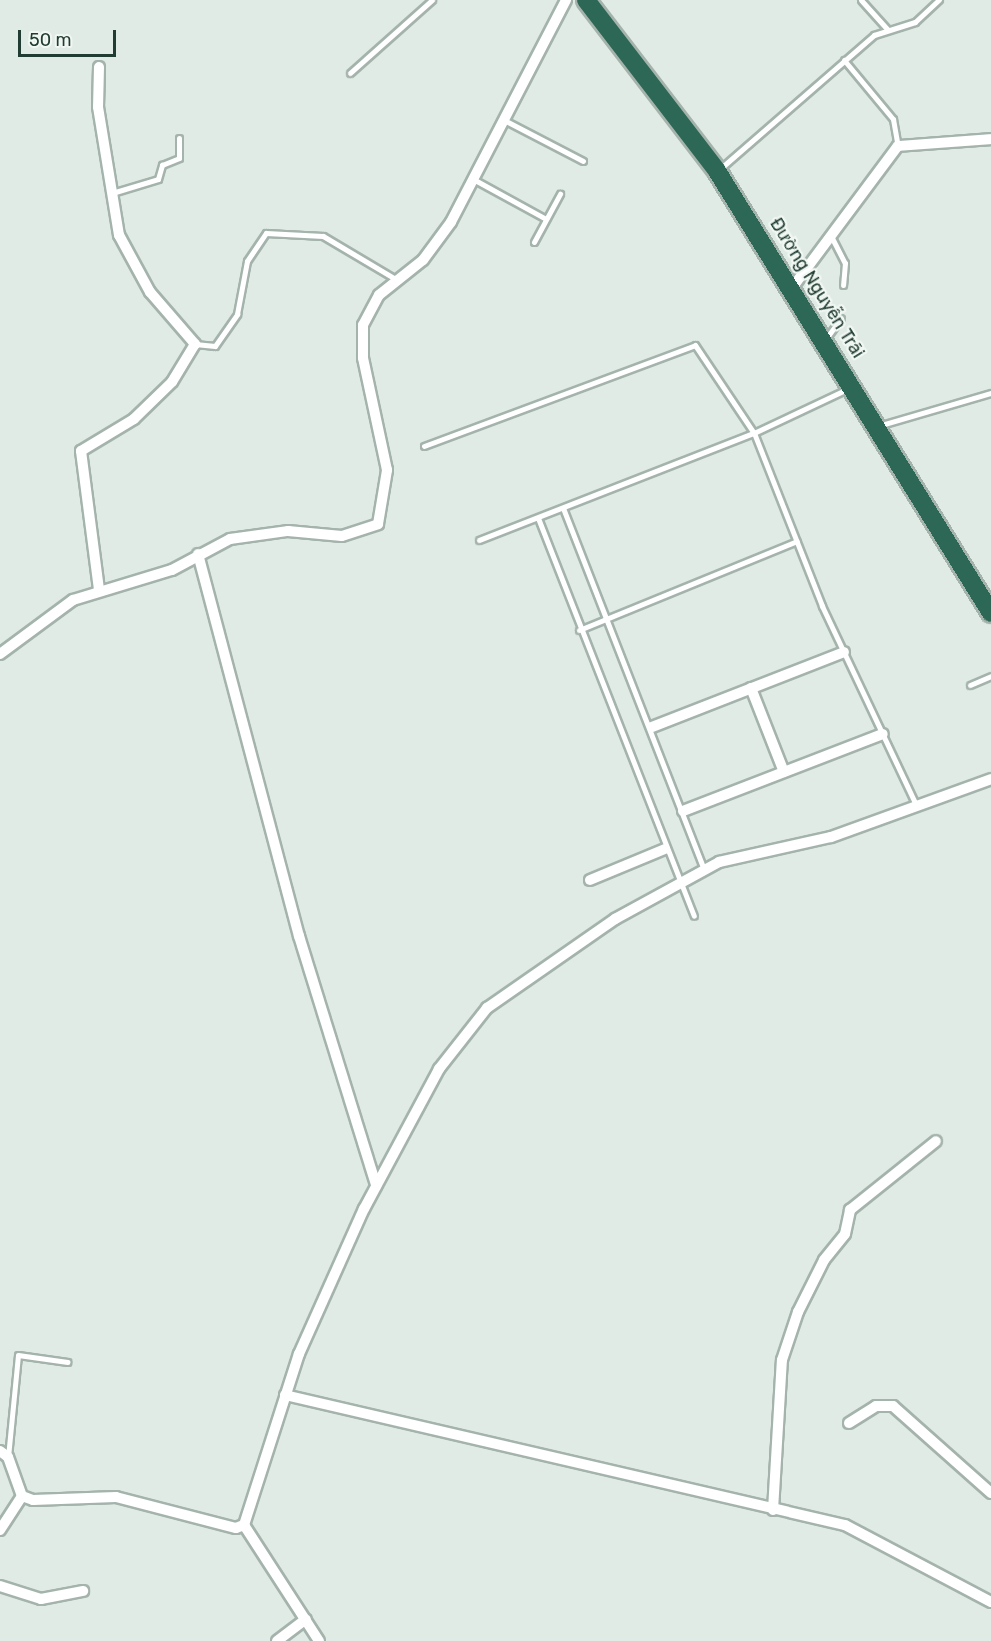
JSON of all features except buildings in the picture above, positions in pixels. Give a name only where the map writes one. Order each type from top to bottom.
[{"type":"highway","name":"Đường Nguyễn Trãi","points":[[586,0],[717,171],[854,386],[991,613]]},
{"type":"street","points":[[0,654],[73,600],[99,590],[158,575],[198,554],[245,534],[316,531],[342,536],[374,528],[382,519],[385,448],[361,343],[371,308],[437,242],[473,179],[566,0]]},
{"type":"street","points":[[99,67],[98,107],[110,193],[129,260],[195,344],[172,381],[134,418],[81,451],[99,590]]},
{"type":"street","points":[[792,288],[832,238],[898,146],[991,139]]},
{"type":"street","points":[[198,554],[299,936],[376,1185]]},
{"type":"street","points":[[651,727],[844,652]]},
{"type":"street","points":[[751,688],[784,772]]},
{"type":"street","points":[[683,811],[882,734]]},
{"type":"street","points":[[244,1525],[285,1395],[376,1185],[440,1069],[487,1008],[615,919],[704,869],[857,829],[916,805],[991,779]]},
{"type":"street","points":[[590,880],[665,849]]},
{"type":"street","points":[[772,1510],[782,1360],[798,1312],[845,1234],[850,1210],[936,1141]]},
{"type":"street","points":[[285,1395],[772,1510],[845,1525],[991,1602]]},
{"type":"street","points":[[849,1423],[876,1406],[893,1406],[991,1493]]},
{"type":"street","points":[[4,1454],[21,1496]]},
{"type":"street","points":[[21,1496],[116,1497],[236,1528],[244,1525]]},
{"type":"street","points":[[0,1530],[21,1496]]},
{"type":"street","points":[[244,1525],[319,1641]]},
{"type":"street","points":[[0,1586],[40,1599],[83,1591]]},
{"type":"street","points":[[277,1641],[306,1619]]},
{"type":"lane","points":[[350,73],[432,0]]},
{"type":"lane","points":[[861,0],[887,29]]},
{"type":"lane","points":[[717,171],[844,60],[887,29],[915,22],[939,0]]},
{"type":"lane","points":[[844,60],[893,119],[898,146]]},
{"type":"lane","points":[[504,120],[583,161]]},
{"type":"lane","points":[[110,193],[158,179],[162,165],[179,158],[179,138]]},
{"type":"lane","points":[[473,179],[546,219]]},
{"type":"lane","points":[[534,242],[560,194]]},
{"type":"lane","points":[[195,344],[215,346],[237,315],[247,261],[266,233],[323,236],[397,280]]},
{"type":"lane","points":[[832,238],[845,263],[843,285]]},
{"type":"lane","points":[[825,340],[841,318]]},
{"type":"lane","points":[[424,446],[695,345],[754,433],[796,541],[844,652],[916,805]]},
{"type":"lane","points":[[479,540],[754,433],[854,386]]},
{"type":"lane","points":[[878,426],[991,393]]},
{"type":"lane","points":[[563,508],[609,616],[704,869]]},
{"type":"lane","points":[[538,518],[579,630],[678,883],[694,916]]},
{"type":"lane","points":[[579,630],[796,541]]},
{"type":"lane","points":[[970,685],[991,676]]},
{"type":"lane","points":[[4,1454],[18,1355],[68,1362]]}]
